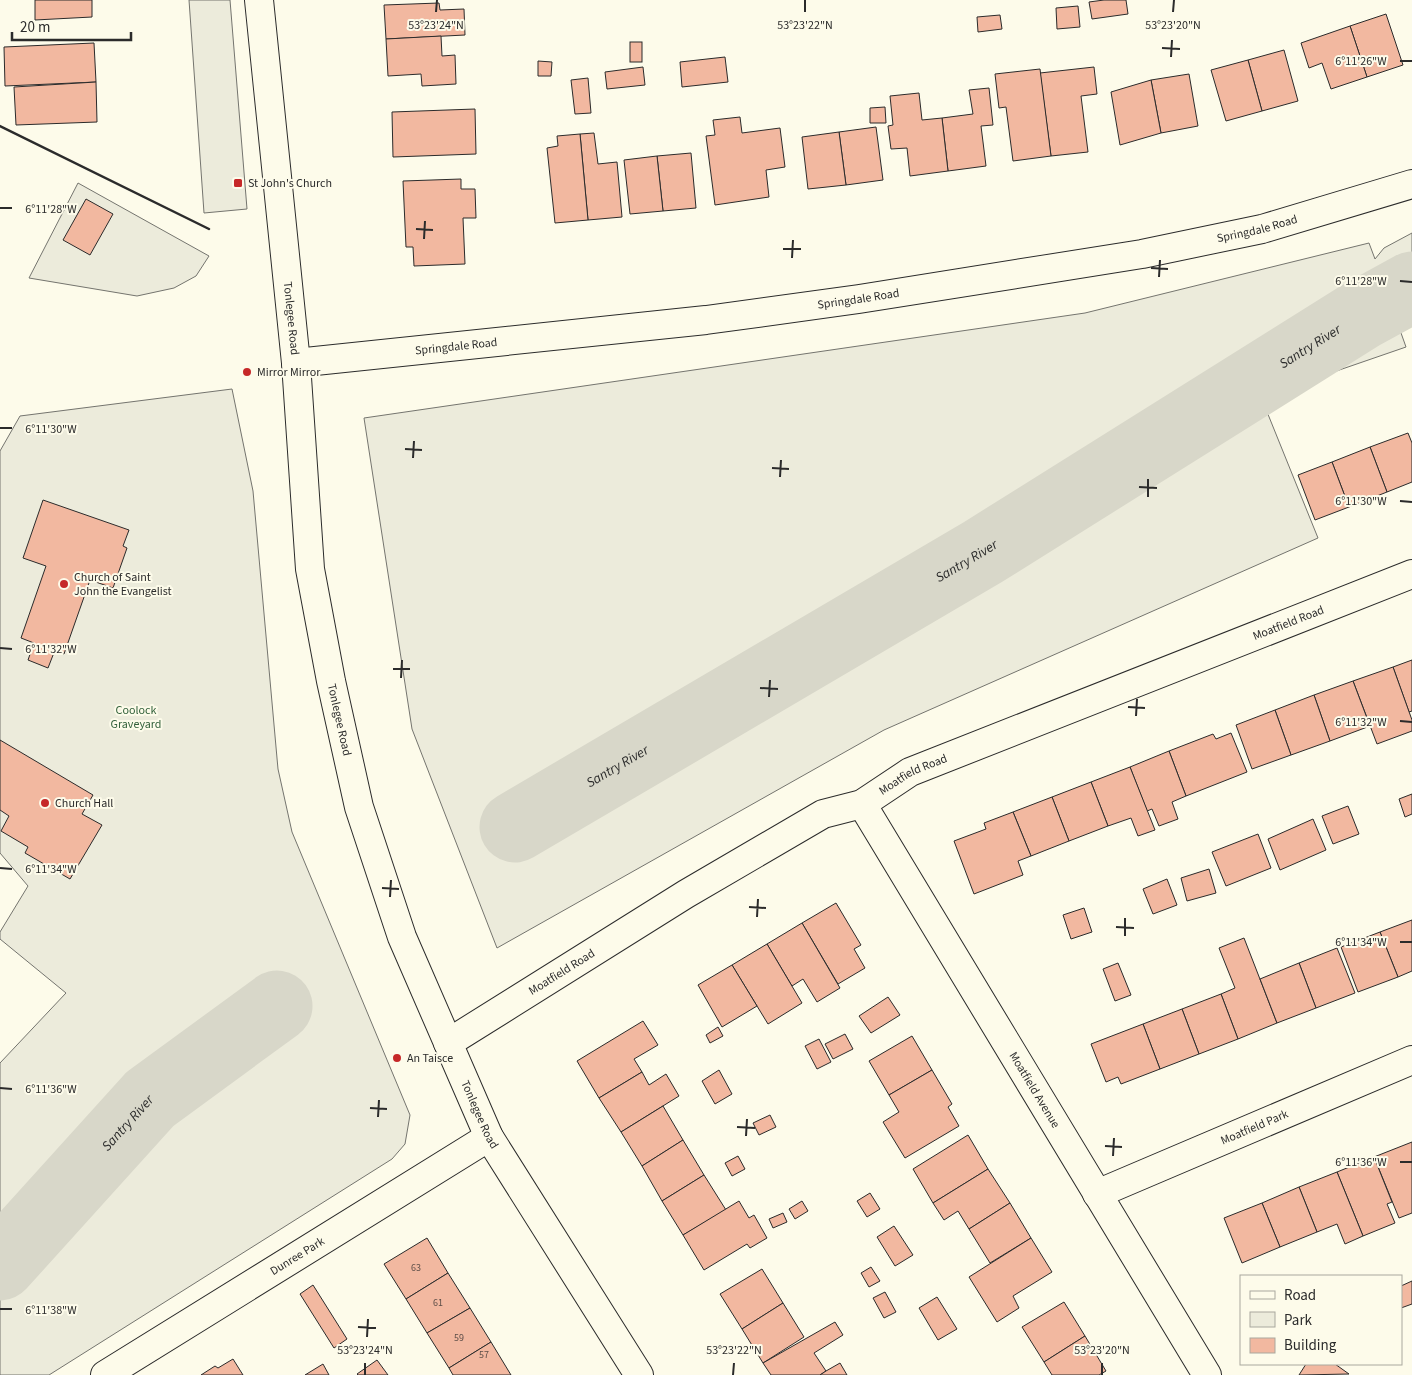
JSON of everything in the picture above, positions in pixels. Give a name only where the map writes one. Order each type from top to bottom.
[{"type":"street","name":"Tonlegee Road","points":[[259,0],[296,363],[310,569],[333,689],[359,807],[402,937],[489,1137],[639,1375]]},
{"type":"street","name":"Springdale Road","points":[[296,363],[706,320],[860,299],[1142,254],[1262,229],[1412,184]]},
{"type":"street","name":"Moatfield Road","points":[[448,1043],[686,894],[823,814],[862,804],[910,772],[1412,574]]},
{"type":"street","name":"Moatfield Avenue","points":[[862,804],[1207,1375]]},
{"type":"street","name":"Moatfield Park","points":[[1097,1194],[1412,1060]]},
{"type":"street","name":"Dunree Park","points":[[105,1375],[489,1137]]},
{"type":"green space","points":[[189,0],[230,0],[247,209],[204,213]]},
{"type":"green space","points":[[78,183],[209,256],[196,276],[174,288],[137,296],[29,278]]},
{"type":"green space","points":[[1412,233],[1412,308],[1395,316],[1406,347],[1261,397],[1318,538],[884,730],[497,948],[412,729],[364,418],[1085,313],[1369,243],[1375,259],[1384,248]]},
{"type":"green space","name":"Coolock Graveyard","points":[[232,389],[253,491],[278,769],[292,832],[410,1115],[405,1144],[392,1159],[49,1375],[0,1375],[0,1063],[66,993],[0,939],[0,932],[28,886],[0,853],[0,451],[20,416]]},
{"type":"building","points":[[35,0],[92,0],[92,17],[35,20]]},
{"type":"building","points":[[1126,0],[1128,14],[1092,19],[1089,2]]},
{"type":"building","points":[[439,3],[440,10],[464,9],[465,35],[386,39],[384,5]]},
{"type":"building","points":[[1078,6],[1080,27],[1057,29],[1056,8]]},
{"type":"building","points":[[1386,14],[1403,65],[1367,77],[1350,26]]},
{"type":"building","points":[[1000,15],[1002,29],[978,32],[977,17]]},
{"type":"building","points":[[1350,26],[1367,77],[1331,89],[1322,63],[1309,68],[1301,43]]},
{"type":"building","points":[[441,36],[442,56],[455,55],[456,84],[422,86],[421,74],[388,76],[386,39]]},
{"type":"building","points":[[630,42],[642,42],[642,62],[630,62]]},
{"type":"building","points":[[94,43],[96,82],[5,86],[4,47]]},
{"type":"building","points":[[1284,50],[1298,101],[1262,111],[1248,60]]},
{"type":"building","points":[[725,57],[728,82],[682,87],[680,62]]},
{"type":"building","points":[[1248,60],[1262,111],[1226,121],[1211,70]]},
{"type":"building","points":[[538,61],[552,62],[551,76],[538,76]]},
{"type":"building","points":[[643,67],[645,85],[607,89],[605,72]]},
{"type":"building","points":[[1094,67],[1097,94],[1081,96],[1088,152],[1051,156],[1040,73]]},
{"type":"building","points":[[1040,69],[1051,156],[1013,161],[1006,107],[999,108],[995,74]]},
{"type":"building","points":[[1189,74],[1198,126],[1161,133],[1151,80]]},
{"type":"building","points":[[588,78],[591,113],[575,114],[571,80]]},
{"type":"building","points":[[1151,80],[1161,133],[1120,145],[1111,92]]},
{"type":"building","points":[[96,82],[97,122],[16,125],[14,87]]},
{"type":"building","points":[[989,88],[993,125],[981,126],[986,166],[948,171],[942,118],[973,114],[969,90]]},
{"type":"building","points":[[919,93],[922,120],[942,118],[948,171],[910,176],[907,148],[891,149],[888,126],[893,125],[890,96]]},
{"type":"building","points":[[885,107],[886,123],[870,123],[870,108]]},
{"type":"building","points":[[475,109],[476,154],[393,157],[392,112]]},
{"type":"building","points":[[740,117],[742,133],[780,128],[785,167],[766,170],[769,197],[715,205],[706,136],[715,135],[713,120]]},
{"type":"building","points":[[876,127],[883,180],[846,185],[839,132]]},
{"type":"building","points":[[839,132],[846,185],[808,189],[802,137]]},
{"type":"building","points":[[594,133],[598,164],[617,162],[622,217],[588,220],[580,134]]},
{"type":"building","points":[[580,134],[588,220],[555,223],[547,148],[558,146],[557,136]]},
{"type":"building","points":[[691,153],[696,208],[663,211],[657,156]]},
{"type":"building","points":[[657,156],[663,211],[630,214],[624,160]]},
{"type":"building","points":[[461,179],[461,189],[475,189],[476,218],[463,218],[465,264],[414,266],[413,247],[406,247],[403,181]]},
{"type":"building","points":[[86,199],[113,214],[90,255],[63,240]]},
{"type":"building","points":[[1408,433],[1412,443],[1412,482],[1387,492],[1370,447]]},
{"type":"building","points":[[1370,447],[1387,492],[1349,507],[1332,462]]},
{"type":"building","points":[[1332,462],[1349,507],[1315,520],[1298,475]]},
{"type":"building","name":"Church of Saint John the Evangelist","points":[[43,500],[129,530],[123,546],[127,548],[113,588],[90,580],[64,654],[55,650],[48,668],[28,660],[34,643],[21,638],[46,566],[23,558]]},
{"type":"building","points":[[1412,660],[1412,711],[1409,712],[1393,667]]},
{"type":"building","points":[[1393,667],[1412,720],[1412,731],[1377,744],[1353,681]]},
{"type":"building","points":[[1353,681],[1370,726],[1330,741],[1314,695]]},
{"type":"building","points":[[1314,695],[1330,741],[1291,755],[1275,710]]},
{"type":"building","points":[[1275,710],[1291,755],[1252,769],[1236,725]]},
{"type":"building","points":[[1231,733],[1247,772],[1186,796],[1169,751],[1213,734],[1216,739]]},
{"type":"building","name":"Church Hall","points":[[0,740],[93,795],[82,814],[102,825],[70,879],[25,853],[28,847],[1,831],[9,816],[0,810]]},
{"type":"building","points":[[1169,751],[1186,796],[1172,802],[1178,819],[1159,826],[1152,809],[1147,811],[1130,767]]},
{"type":"building","points":[[1130,767],[1155,830],[1138,836],[1131,818],[1108,826],[1091,782]]},
{"type":"building","points":[[1091,782],[1108,826],[1069,841],[1052,797]]},
{"type":"building","points":[[1412,794],[1412,814],[1405,817],[1399,799]]},
{"type":"building","points":[[1052,797],[1069,841],[1031,856],[1013,812]]},
{"type":"building","points":[[1348,806],[1359,834],[1333,844],[1322,816]]},
{"type":"building","points":[[1013,812],[1031,856],[1018,861],[1023,875],[974,894],[954,841],[986,829],[984,823]]},
{"type":"building","points":[[1313,819],[1326,850],[1280,870],[1268,839]]},
{"type":"building","points":[[1258,834],[1271,868],[1226,886],[1212,852]]},
{"type":"building","points":[[1209,869],[1216,893],[1187,901],[1181,878]]},
{"type":"building","points":[[1167,879],[1177,905],[1153,914],[1143,889]]},
{"type":"building","points":[[836,903],[861,945],[854,949],[865,968],[838,984],[802,923]]},
{"type":"building","points":[[1084,908],[1092,932],[1071,939],[1063,915]]},
{"type":"building","points":[[1412,920],[1412,971],[1398,977],[1380,932]]},
{"type":"building","points":[[802,923],[840,988],[817,1002],[803,979],[792,986],[767,944]]},
{"type":"building","points":[[1380,932],[1398,977],[1358,992],[1341,947]]},
{"type":"building","points":[[1244,938],[1277,1023],[1238,1039],[1221,994],[1235,988],[1219,948]]},
{"type":"building","points":[[767,944],[802,1003],[768,1024],[732,965]]},
{"type":"building","points":[[1337,948],[1355,993],[1316,1008],[1299,963]]},
{"type":"building","points":[[1118,963],[1131,995],[1115,1001],[1103,969]]},
{"type":"building","points":[[1299,963],[1316,1008],[1277,1023],[1260,979]]},
{"type":"building","points":[[732,965],[757,1006],[722,1027],[698,985]]},
{"type":"building","points":[[1221,994],[1238,1039],[1199,1054],[1182,1009]]},
{"type":"building","points":[[888,997],[900,1015],[871,1033],[859,1016]]},
{"type":"building","points":[[1182,1009],[1199,1054],[1160,1069],[1143,1024]]},
{"type":"building","points":[[643,1021],[658,1045],[634,1059],[642,1072],[599,1098],[577,1061]]},
{"type":"building","points":[[1143,1024],[1160,1069],[1121,1084],[1118,1077],[1106,1082],[1091,1044]]},
{"type":"building","points":[[718,1027],[723,1036],[710,1043],[706,1035]]},
{"type":"building","points":[[845,1034],[853,1049],[833,1059],[825,1044]]},
{"type":"building","points":[[912,1036],[932,1070],[889,1095],[869,1061]]},
{"type":"building","points":[[819,1039],[831,1062],[817,1069],[805,1046]]},
{"type":"building","points":[[719,1070],[732,1094],[715,1104],[702,1081]]},
{"type":"building","points":[[932,1070],[952,1104],[948,1107],[959,1126],[905,1158],[883,1122],[899,1112],[889,1095]]},
{"type":"building","points":[[642,1072],[649,1085],[666,1074],[679,1096],[621,1132],[599,1098]]},
{"type":"building","points":[[663,1106],[683,1140],[642,1166],[621,1132]]},
{"type":"building","points":[[770,1115],[776,1127],[759,1135],[753,1123]]},
{"type":"building","points":[[968,1135],[988,1169],[933,1203],[913,1169]]},
{"type":"building","points":[[683,1140],[704,1175],[662,1201],[642,1166]]},
{"type":"building","points":[[1412,1142],[1412,1213],[1399,1218],[1374,1157]]},
{"type":"building","points":[[738,1156],[745,1169],[732,1176],[725,1163]]},
{"type":"building","points":[[1374,1157],[1392,1202],[1387,1204],[1395,1223],[1363,1236],[1337,1172]]},
{"type":"building","points":[[988,1169],[1010,1203],[969,1229],[958,1211],[944,1220],[933,1203]]},
{"type":"building","points":[[1337,1172],[1363,1236],[1345,1244],[1337,1224],[1317,1232],[1299,1187]]},
{"type":"building","points":[[704,1175],[726,1210],[683,1235],[662,1201]]},
{"type":"building","points":[[1299,1187],[1317,1232],[1280,1247],[1262,1203]]},
{"type":"building","points":[[870,1193],[880,1209],[867,1217],[857,1201]]},
{"type":"building","points":[[739,1201],[749,1218],[754,1215],[767,1238],[750,1248],[747,1244],[704,1270],[683,1235]]},
{"type":"building","points":[[802,1201],[808,1211],[795,1219],[789,1209]]},
{"type":"building","points":[[1010,1203],[1031,1238],[990,1263],[969,1229]]},
{"type":"building","points":[[1262,1203],[1280,1247],[1242,1263],[1224,1218]]},
{"type":"building","points":[[783,1213],[787,1222],[773,1228],[769,1219]]},
{"type":"building","points":[[894,1226],[913,1255],[895,1266],[877,1237]]},
{"type":"building","points":[[427,1238],[448,1273],[406,1299],[384,1264]]},
{"type":"building","points":[[1031,1238],[1052,1272],[1013,1296],[1019,1308],[997,1322],[969,1277]]},
{"type":"building","points":[[871,1267],[880,1281],[869,1287],[861,1273]]},
{"type":"building","points":[[762,1269],[783,1303],[742,1329],[720,1294]]},
{"type":"building","points":[[448,1273],[470,1308],[427,1333],[406,1299]]},
{"type":"building","points":[[1412,1281],[1412,1304],[1402,1308],[1402,1286]]},
{"type":"building","points":[[313,1285],[347,1339],[334,1348],[300,1294]]},
{"type":"building","points":[[885,1292],[896,1312],[884,1318],[873,1298]]},
{"type":"building","points":[[937,1297],[957,1329],[938,1340],[919,1308]]},
{"type":"building","points":[[1064,1302],[1085,1336],[1044,1362],[1022,1327]]},
{"type":"building","points":[[783,1303],[804,1337],[763,1363],[742,1329]]},
{"type":"building","points":[[470,1308],[491,1342],[449,1368],[427,1333]]},
{"type":"building","points":[[835,1322],[843,1335],[814,1353],[826,1371],[820,1375],[771,1375],[763,1363]]},
{"type":"building","points":[[1085,1336],[1106,1371],[1099,1375],[1052,1375],[1044,1362]]},
{"type":"building","points":[[491,1342],[511,1375],[453,1375],[449,1368]]},
{"type":"building","points":[[233,1359],[243,1375],[201,1375],[215,1366],[218,1368]]},
{"type":"building","points":[[377,1360],[388,1375],[357,1374]]},
{"type":"building","points":[[840,1363],[847,1375],[820,1375],[826,1371]]},
{"type":"building","points":[[323,1364],[329,1375],[305,1375]]},
{"type":"building","points":[[1305,1365],[1336,1365],[1349,1374],[1299,1375]]},
{"type":"waterway","name":"Santry River","points":[[515,827],[983,552],[1361,315],[1412,287]]},
{"type":"waterway","name":"Santry River","points":[[0,1265],[150,1099],[277,1006]]},
{"type":"wall","points":[[0,126],[209,229]]},
{"type":"place","name":"St John's Church","points":[[238,183]]},
{"type":"place","name":"Mirror Mirror","points":[[247,372]]},
{"type":"place","name":"Church of Saint John the Evangelist","points":[[64,584]]},
{"type":"place","name":"Church Hall","points":[[45,803]]},
{"type":"place","name":"An Taisce","points":[[397,1058]]}]
